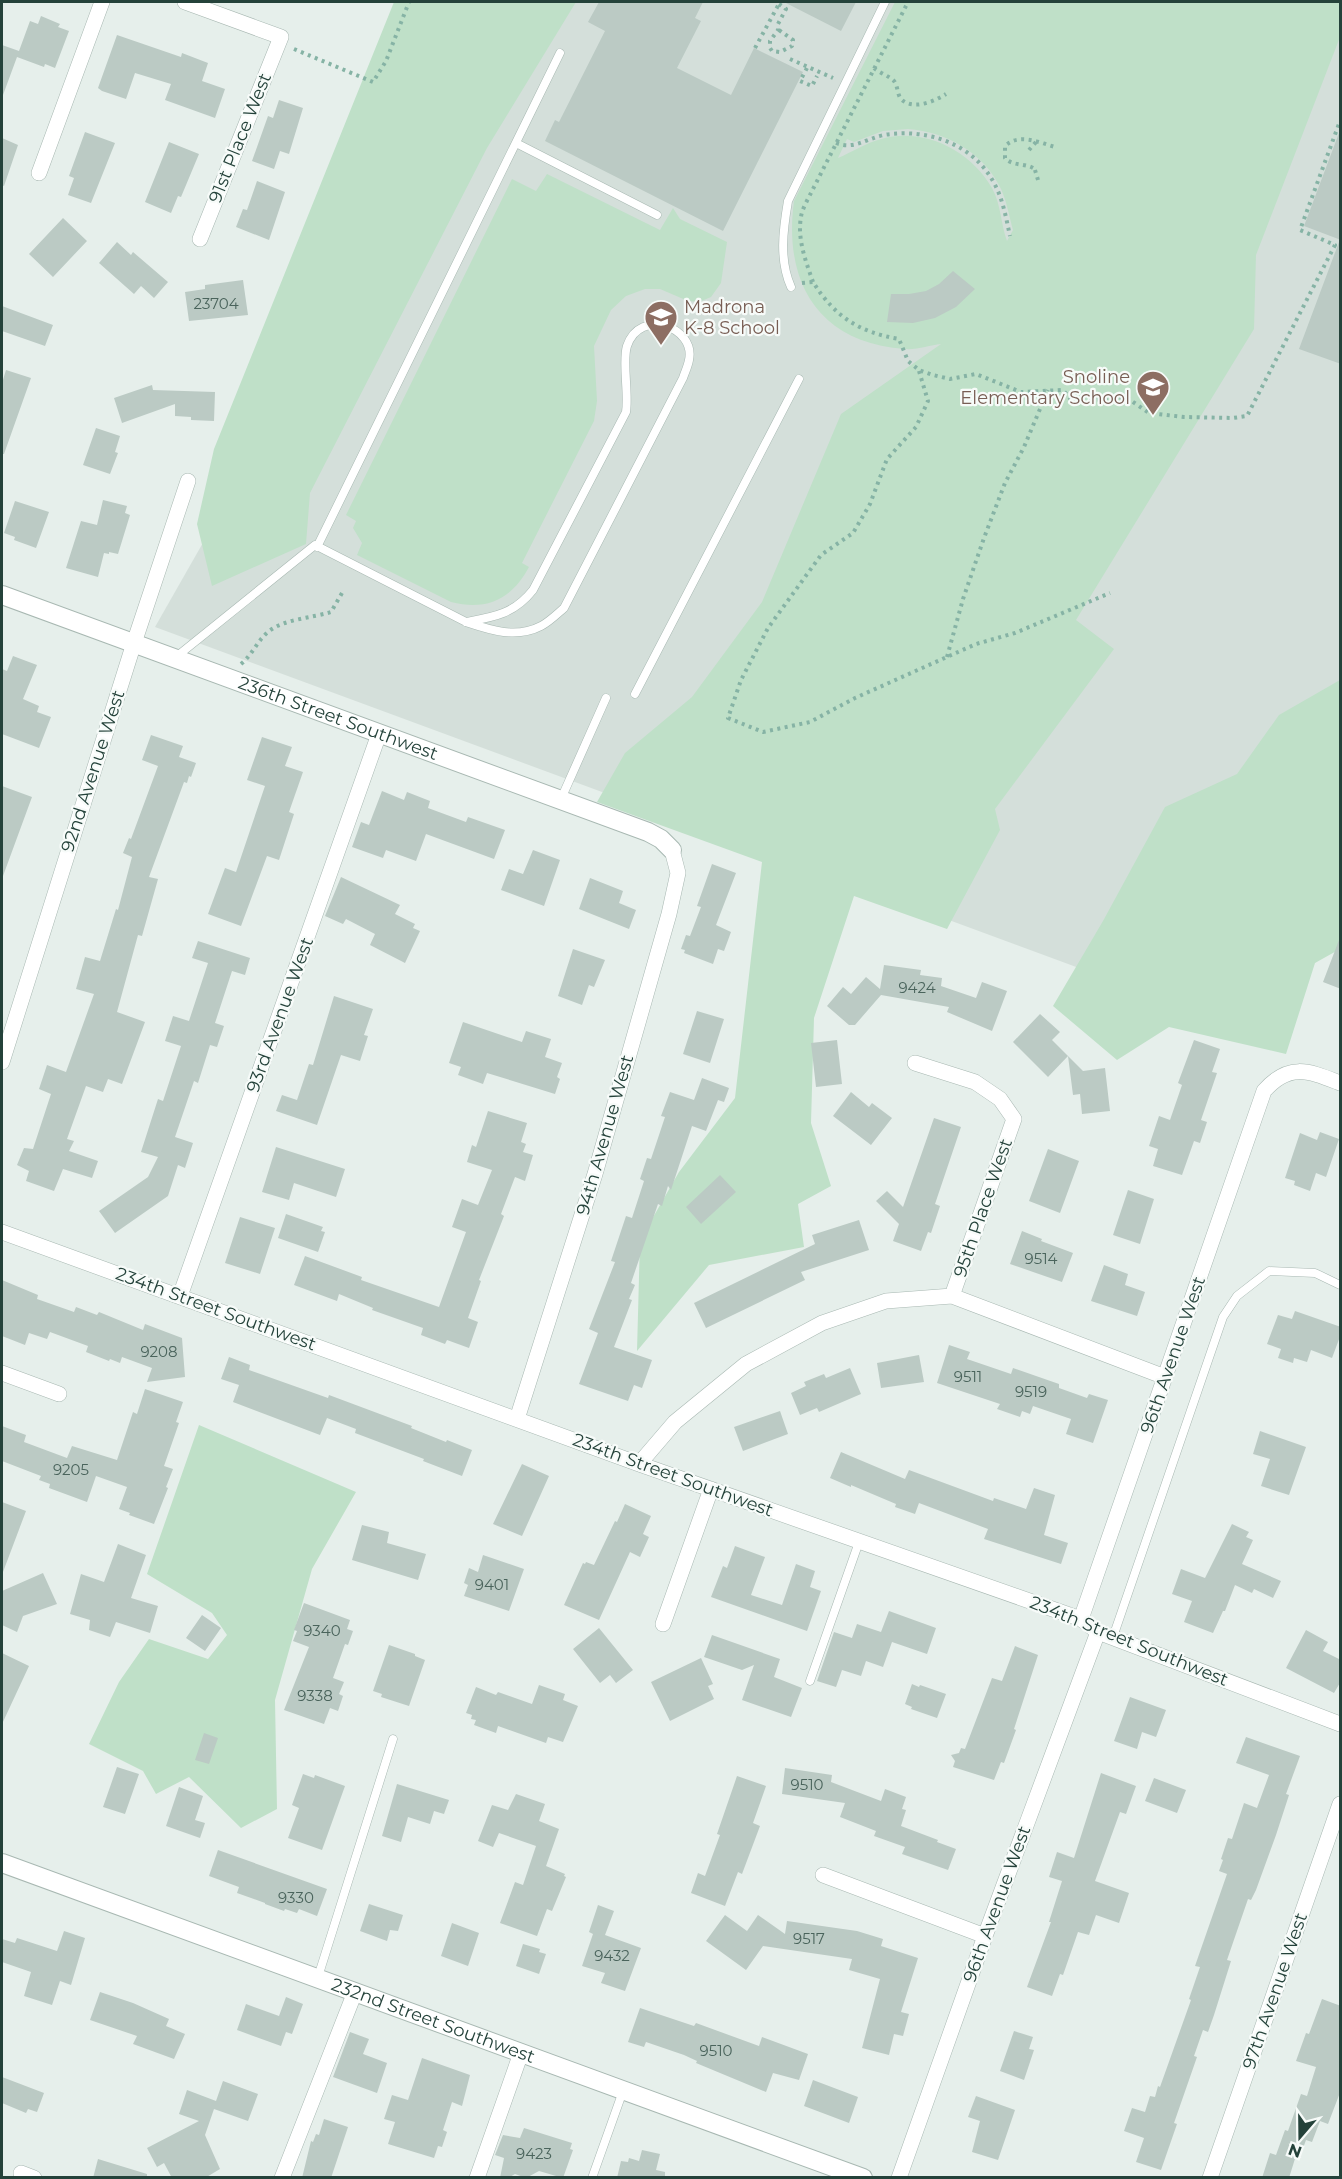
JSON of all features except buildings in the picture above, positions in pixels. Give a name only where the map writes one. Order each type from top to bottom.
[{"type":"street","points":[[39,173],[102,2]]},
{"type":"street","points":[[185,2],[280,40]]},
{"type":"street","name":"91st Place West","points":[[200,239],[280,40]]},
{"type":"street","name":"92nd Avenue West","points":[[2,1062],[188,481]]},
{"type":"street","name":"236th Street Southwest","points":[[2,595],[648,832],[661,838],[672,850]]},
{"type":"street","name":"93rd Avenue West","points":[[180,1296],[379,734]]},
{"type":"street","name":"94th Avenue West","points":[[517,1419],[595,1174],[669,914],[678,873],[672,850]]},
{"type":"street","name":"95th Place West","points":[[915,1064],[975,1082],[1000,1099],[1014,1119],[952,1296]]},
{"type":"street","name":"96th Avenue West","points":[[1081,1619],[1264,1091],[1274,1080],[1298,1070],[1312,1072],[1341,1083]]},
{"type":"street","name":"234th Street Southwest","points":[[2,1232],[639,1464],[1081,1619],[1098,1632],[1341,1724]]},
{"type":"street","points":[[639,1464],[675,1422],[746,1364],[822,1323],[886,1301],[952,1296],[1166,1377]]},
{"type":"street","points":[[2,1373],[59,1394]]},
{"type":"street","points":[[663,1623],[711,1489]]},
{"type":"street","name":"96th Avenue West","points":[[899,2178],[985,1936],[1098,1632]]},
{"type":"street","name":"97th Avenue West","points":[[1210,2178],[1341,1804]]},
{"type":"street","name":"232nd Street Southwest","points":[[2,1863],[863,2178]]},
{"type":"street","points":[[823,1875],[985,1936]]},
{"type":"street","points":[[282,2178],[355,1992]]},
{"type":"street","points":[[477,2178],[521,2053]]},
{"type":"lane","points":[[791,287],[784,272],[784,227],[788,201],[885,2]]},
{"type":"lane","points":[[317,547],[560,53]]},
{"type":"lane","points":[[516,142],[657,215]]},
{"type":"lane","points":[[175,658],[191,642],[315,546],[466,622],[491,631],[509,633],[541,626],[564,608],[682,378],[690,359],[688,344],[671,327],[657,323],[631,336],[626,349],[628,400],[626,412],[533,590],[522,604],[507,613],[466,622]]},
{"type":"lane","points":[[634,694],[799,380]]},
{"type":"lane","points":[[560,800],[606,698]]},
{"type":"lane","points":[[1113,1637],[1223,1317],[1237,1296],[1269,1271],[1315,1273],[1341,1285]]},
{"type":"lane","points":[[810,1681],[859,1542]]},
{"type":"lane","points":[[317,1978],[393,1739]]},
{"type":"lane","points":[[592,2178],[623,2090]]},
{"type":"path","points":[[280,40],[373,82],[386,62],[409,2]]},
{"type":"path","points":[[908,2],[801,217],[800,235],[813,282],[831,308],[866,331],[899,339],[908,361],[919,370],[950,379],[976,374],[1021,392],[1063,390],[1073,402],[1126,397],[1149,413],[1173,416],[1233,418],[1247,416],[1335,245],[1300,230],[1341,121]]},
{"type":"path","points":[[755,48],[779,3],[786,9],[778,24],[778,30],[770,41],[772,51],[780,52],[792,46],[793,40],[779,30]]},
{"type":"path","points":[[790,59],[835,79]]},
{"type":"path","points":[[807,68],[801,81],[812,86],[817,76]]},
{"type":"path","points":[[874,68],[892,80],[900,97],[909,103],[926,103],[946,94]]},
{"type":"path","points":[[836,143],[851,147],[873,137],[903,132],[932,135],[951,142],[982,166],[994,182],[1010,236]]},
{"type":"path","points":[[1038,180],[1034,169],[1026,164],[1008,162],[1003,150],[1010,141],[1017,139],[1055,147]]},
{"type":"path","points":[[1029,150],[1036,142]]},
{"type":"path","points":[[802,283],[813,282]]},
{"type":"path","points":[[919,370],[928,401],[916,427],[887,459],[870,504],[853,533],[821,555],[768,628],[741,680],[728,718],[763,732],[810,722],[855,698],[976,644],[1015,633],[1110,593]]},
{"type":"path","points":[[946,658],[984,538],[1005,483],[1024,447],[1048,390]]},
{"type":"path","points":[[236,668],[248,658],[266,633],[276,626],[331,612],[342,593]]},
{"type":"shaded area","points":[[511,2],[1340,2],[1340,830],[1263,1036],[155,627]]},
{"type":"green space","points":[[394,2],[576,2],[487,148],[310,493],[306,544],[212,586],[197,524],[214,449]]},
{"type":"green space","points":[[895,2],[1340,2],[1340,37],[1256,255],[1254,329],[1076,620],[1114,649],[995,809],[1000,830],[947,929],[854,896],[814,1018],[811,1123],[831,1186],[798,1204],[804,1247],[709,1265],[637,1351],[640,1240],[679,1172],[735,1098],[762,862],[597,802],[625,753],[692,697],[762,602],[841,414],[941,344],[905,349],[875,344],[849,335],[829,321],[813,303],[801,282],[794,257],[792,230],[794,201]],"holes":[[[908,129],[922,131],[963,147],[985,165],[994,176],[1003,194],[1013,230],[1007,241],[997,201],[983,174],[959,153],[944,145],[929,139],[897,136],[864,145],[838,158],[847,139],[854,142],[883,131]]]},
{"type":"green space","points":[[547,174],[660,230],[673,208],[680,219],[727,242],[721,283],[711,297],[699,302],[688,301],[660,289],[645,289],[626,296],[611,310],[594,346],[597,401],[594,421],[522,563],[529,567],[515,587],[497,600],[476,605],[451,602],[357,555],[362,543],[353,528],[356,521],[346,515],[512,179],[536,191]]},
{"type":"green space","points":[[1340,680],[1340,949],[1315,963],[1286,1054],[1169,1027],[1117,1060],[1053,1006],[1103,921],[1165,807],[1237,774],[1279,715]]},
{"type":"green space","points":[[199,1425],[356,1492],[312,1569],[275,1700],[277,1809],[241,1828],[189,1777],[156,1794],[143,1771],[89,1744],[119,1682],[149,1639],[208,1659],[227,1635],[212,1613],[147,1574]]},
{"type":"place","name":"Madrona K-8 School","points":[[661,346]]},
{"type":"place","name":"Snoline Elementary School","points":[[1153,416]]}]
